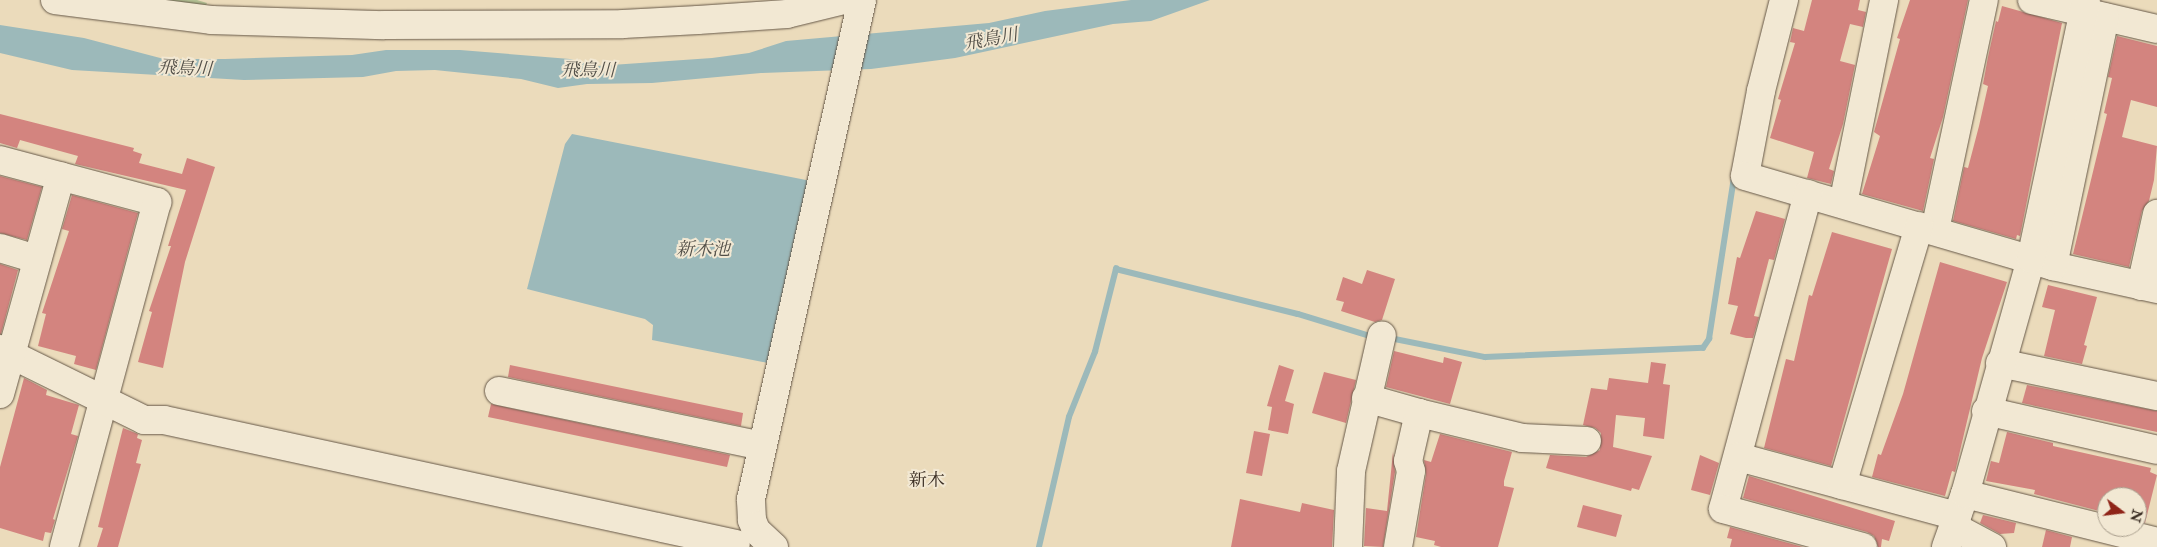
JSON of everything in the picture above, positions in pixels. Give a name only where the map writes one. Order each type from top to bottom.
[{"type":"street","points":[[6,350],[144,420],[164,420],[751,542],[750,510],[762,446],[842,96],[856,2],[787,14],[623,24],[569,12],[286,24],[211,20],[55,0]]},
{"type":"street","points":[[1784,0],[1760,91],[1745,176],[2042,262],[2149,288],[2157,214]]},
{"type":"street","points":[[1843,204],[1884,0]]},
{"type":"street","points":[[1842,485],[1927,228],[1984,0]]},
{"type":"street","points":[[2032,0],[2092,9],[2157,29]]},
{"type":"street","points":[[1956,521],[2000,363],[2042,262],[2092,9]]},
{"type":"street","points":[[0,160],[157,202],[64,547]]},
{"type":"street","points":[[0,394],[6,350],[37,258],[61,176]]},
{"type":"street","points":[[1808,194],[1724,509],[1863,547]]},
{"type":"street","points":[[0,248],[37,258]]},
{"type":"street","points":[[1348,547],[1351,470],[1382,335]]},
{"type":"street","points":[[2000,363],[2157,396]]},
{"type":"street","points":[[499,391],[762,446]]},
{"type":"street","points":[[1366,398],[1522,438],[1587,441]]},
{"type":"street","points":[[1986,411],[2157,450]]},
{"type":"street","points":[[1398,547],[1411,471],[1408,460],[1419,412]]},
{"type":"street","points":[[1738,457],[1842,485],[1956,521],[2157,542]]},
{"type":"street","points":[[1956,521],[1992,547]]},
{"type":"green space","points":[[127,0],[197,0],[207,3],[204,10]]},
{"type":"water","name":"飛鳥川","points":[[1131,0],[1210,0],[1151,21],[1113,24],[955,58],[871,69],[761,73],[652,83],[587,84],[558,88],[521,79],[435,70],[396,71],[363,77],[244,80],[72,70],[0,53],[0,25],[84,38],[164,59],[352,55],[386,50],[460,50],[570,59],[597,66],[712,58],[749,53],[786,41],[989,23],[1045,11]]},
{"type":"water","name":"新木池","points":[[572,134],[811,181],[768,363],[652,340],[653,325],[645,319],[527,289],[565,144]]},
{"type":"building","points":[[1812,0],[1860,0],[1858,10],[1866,12],[1863,27],[1850,24],[1840,61],[1855,65],[1843,124],[1829,169],[1834,171],[1831,184],[1807,178],[1814,152],[1770,138],[1781,100],[1778,99],[1795,43],[1790,42],[1793,28],[1804,31]]},
{"type":"building","points":[[1910,0],[1968,0],[1943,117],[1930,158],[1934,159],[1923,211],[1862,194],[1880,136],[1874,132],[1900,39],[1897,38]]},
{"type":"building","points":[[2002,6],[2062,23],[2020,236],[2017,235],[2016,239],[1953,221],[1964,167],[1968,168],[1979,126],[1988,86],[1983,84],[1988,57],[1996,21],[1998,22]]},
{"type":"building","points":[[2117,36],[2157,46],[2157,107],[2131,100],[2122,137],[2157,146],[2154,180],[2149,201],[2142,211],[2129,267],[2073,254],[2107,114],[2104,113],[2112,78],[2108,77]]},
{"type":"building","points":[[0,114],[134,148],[133,151],[142,154],[139,163],[182,174],[187,158],[215,167],[185,262],[163,368],[138,362],[152,312],[149,311],[171,246],[168,246],[186,190],[75,164],[78,156],[20,140],[17,148],[0,143]]},
{"type":"building","points":[[0,176],[42,187],[27,240],[0,233]]},
{"type":"building","points":[[72,195],[138,213],[96,370],[74,364],[76,356],[38,346],[46,314],[42,313],[69,231],[62,229]]},
{"type":"building","points":[[1756,211],[1785,219],[1774,260],[1769,259],[1754,316],[1759,317],[1753,338],[1746,338],[1730,334],[1738,306],[1728,304],[1737,257],[1740,258]]},
{"type":"building","points":[[1832,232],[1892,249],[1831,466],[1764,448],[1786,359],[1794,361],[1809,295],[1812,296]]},
{"type":"building","points":[[1940,262],[2007,282],[1982,358],[1955,472],[1952,471],[1945,496],[1872,477],[1878,454],[1881,455],[1903,394]]},
{"type":"building","points":[[0,264],[18,270],[1,334],[0,334]]},
{"type":"building","points":[[1367,270],[1395,279],[1382,320],[1375,322],[1341,311],[1344,302],[1336,300],[1343,277],[1362,284]]},
{"type":"building","points":[[2048,285],[2097,297],[2084,345],[2087,346],[2082,364],[2044,356],[2055,310],[2042,307]]},
{"type":"building","points":[[1394,351],[1443,363],[1444,357],[1462,362],[1450,404],[1386,387]]},
{"type":"building","points":[[1651,362],[1666,364],[1663,384],[1670,385],[1664,439],[1643,436],[1645,418],[1616,415],[1613,447],[1652,456],[1639,490],[1632,488],[1631,491],[1546,468],[1550,455],[1586,457],[1600,450],[1601,433],[1595,428],[1583,425],[1591,388],[1607,390],[1609,378],[1648,383]]},
{"type":"building","points":[[510,365],[743,413],[741,426],[508,377]]},
{"type":"building","points":[[1279,365],[1294,370],[1285,401],[1294,404],[1288,434],[1268,430],[1272,407],[1267,406]]},
{"type":"building","points":[[1324,372],[1356,380],[1346,423],[1312,413]]},
{"type":"building","points":[[24,378],[47,390],[46,395],[79,405],[71,434],[78,436],[53,519],[55,520],[51,533],[45,532],[43,541],[0,528],[0,467]]},
{"type":"building","points":[[2027,385],[2157,411],[2157,432],[2022,403]]},
{"type":"building","points":[[491,404],[730,455],[727,467],[488,417]]},
{"type":"building","points":[[123,428],[138,434],[137,438],[142,440],[136,463],[141,464],[118,547],[97,547],[103,528],[98,527]]},
{"type":"building","points":[[1254,431],[1270,434],[1262,476],[1246,473]]},
{"type":"building","points":[[2007,432],[2053,443],[2053,446],[2151,468],[2150,472],[2157,475],[2147,515],[2147,487],[2097,487],[2097,510],[2034,494],[2035,490],[1986,481],[1991,461],[1999,463]]},
{"type":"building","points":[[1440,434],[1512,452],[1504,486],[1514,488],[1498,547],[1441,547],[1434,545],[1435,541],[1416,537],[1426,474],[1424,460],[1431,462]]},
{"type":"building","points":[[1393,452],[1395,472],[1383,547],[1364,546],[1366,508],[1387,511]]},
{"type":"building","points":[[1700,455],[1719,463],[1710,495],[1691,490]]},
{"type":"building","points":[[1749,476],[1895,521],[1889,541],[1882,539],[1881,547],[1878,547],[1874,536],[1867,532],[1743,498]]},
{"type":"building","points":[[1240,499],[1300,512],[1302,503],[1334,510],[1332,547],[1231,547]]},
{"type":"building","points":[[1583,505],[1622,515],[1616,537],[1577,527]]},
{"type":"building","points":[[1983,515],[2016,523],[2014,533],[2000,534],[1980,523]]},
{"type":"building","points":[[1730,527],[1803,547],[1730,547],[1732,539],[1727,538]]},
{"type":"building","points":[[2046,530],[2072,537],[2070,547],[2042,547]]},
{"type":"waterway","points":[[1390,338],[1485,357],[1703,348],[1709,339],[1734,177]]},
{"type":"waterway","points":[[1039,547],[1069,417],[1095,352],[1116,269],[1298,314],[1373,337]]},
{"type":"district","name":"新木","points":[[927,481]]}]
